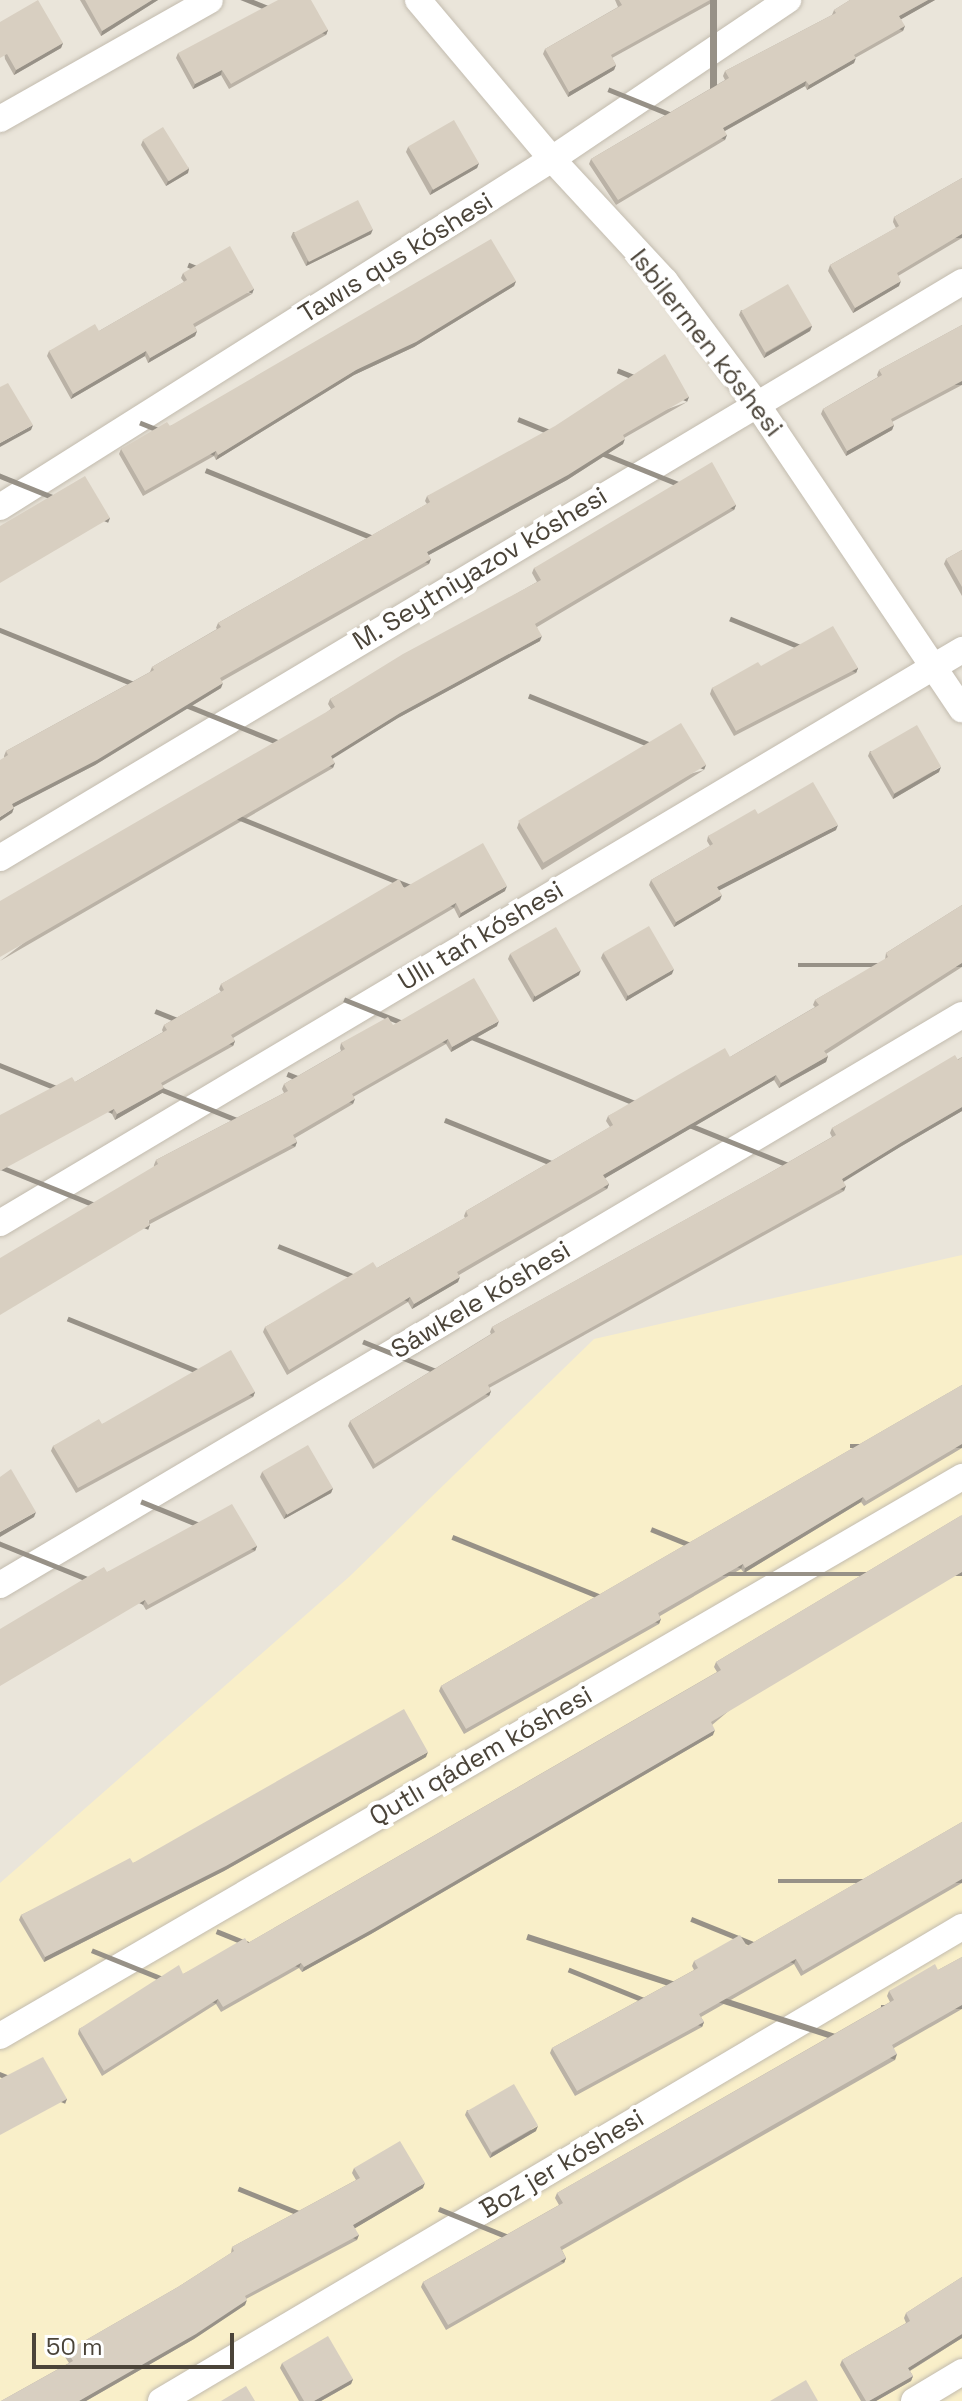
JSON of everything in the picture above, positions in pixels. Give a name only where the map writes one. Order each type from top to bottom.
[{"type":"street","points":[[0,119],[210,0]]},
{"type":"street","name":"Isbilermen kóshesi","points":[[418,0],[552,159],[665,281],[756,403],[962,709]]},
{"type":"street","name":"Tawıs qus kóshesi","points":[[0,507],[552,159],[788,0]]},
{"type":"street","name":"M. Seytniyazov kóshesi","points":[[0,858],[962,282]]},
{"type":"street","name":"Ullı tań kóshesi","points":[[0,1223],[962,650]]},
{"type":"street","name":"Sáwkele kóshesi","points":[[0,1585],[962,1015]]},
{"type":"street","name":"Qutlı qádem kóshesi","points":[[0,2036],[962,1477]]},
{"type":"street","name":"Boz jer kóshesi","points":[[161,2401],[962,1927]]},
{"type":"street","points":[[914,2401],[962,2372]]},
{"type":"shaded area","points":[[0,0],[962,0],[962,2401],[0,2401]]},
{"type":"sand","points":[[962,1255],[962,2401],[0,2401],[0,1883],[349,1577],[594,1339]]},
{"type":"building","points":[[38,0],[63,43],[16,70],[7,54],[0,58],[0,22]]},
{"type":"building","points":[[85,0],[152,0],[102,31]]},
{"type":"building","points":[[278,0],[311,0],[328,30],[231,84],[222,70],[195,84],[178,53]]},
{"type":"building","points":[[619,0],[710,0],[611,55],[616,65],[569,92],[545,49],[622,5]]},
{"type":"building","points":[[850,0],[928,0],[899,16],[905,26],[854,55],[856,58],[809,85],[806,81],[723,128],[727,135],[618,200],[591,159],[729,78],[725,71],[836,13],[834,10]]},
{"type":"building","points":[[454,120],[479,163],[433,190],[408,146]]},
{"type":"building","points":[[163,127],[189,169],[169,181],[143,140]]},
{"type":"building","points":[[962,178],[962,234],[897,273],[901,281],[855,308],[830,265],[899,226],[894,217]]},
{"type":"building","points":[[358,200],[373,229],[309,262],[294,233]]},
{"type":"building","points":[[491,239],[516,281],[416,342],[356,370],[218,455],[216,451],[145,491],[121,449],[167,422],[170,426]]},
{"type":"building","points":[[230,246],[254,289],[193,324],[197,331],[150,358],[146,351],[73,394],[49,351],[95,324],[99,331],[187,280],[183,273]]},
{"type":"building","points":[[788,284],[812,326],[765,353],[741,311]]},
{"type":"building","points":[[962,325],[962,381],[891,419],[894,425],[847,451],[823,409],[882,375],[879,370]]},
{"type":"building","points":[[665,354],[689,397],[623,435],[625,439],[568,475],[427,552],[431,559],[220,678],[223,683],[97,760],[12,804],[14,808],[0,817],[0,760],[8,755],[6,751],[154,670],[152,667],[221,627],[218,623],[430,502],[427,496],[555,426]]},
{"type":"building","points":[[8,383],[33,425],[0,443],[0,387]]},
{"type":"building","points":[[712,462],[736,505],[535,624],[542,636],[400,713],[331,756],[335,763],[0,957],[0,901],[335,707],[330,699],[403,654],[541,580],[534,568]]},
{"type":"building","points":[[85,476],[110,518],[0,583],[0,526]]},
{"type":"building","points":[[962,550],[962,587],[946,559]]},
{"type":"building","points":[[833,626],[858,668],[736,731],[712,688],[758,662],[761,666]]},
{"type":"building","points":[[681,723],[706,765],[543,863],[518,821]]},
{"type":"building","points":[[917,725],[941,767],[894,794],[870,752]]},
{"type":"building","points":[[813,782],[838,825],[717,887],[722,895],[676,922],[651,880],[713,844],[708,836],[755,809],[758,814]]},
{"type":"building","points":[[483,843],[507,886],[461,913],[456,903],[231,1035],[235,1041],[161,1083],[164,1088],[117,1114],[114,1109],[0,1171],[0,1115],[72,1077],[75,1082],[167,1030],[164,1025],[224,990],[221,984],[399,879],[404,888]]},
{"type":"building","points":[[962,905],[962,963],[824,1051],[828,1056],[781,1083],[776,1075],[603,1175],[609,1184],[457,1272],[460,1277],[414,1304],[410,1297],[289,1370],[265,1327],[373,1262],[377,1268],[468,1216],[466,1211],[613,1125],[608,1116],[678,1075],[725,1048],[730,1057],[819,1005],[815,1000],[888,957],[886,953]]},
{"type":"building","points":[[649,926],[674,969],[628,996],[603,952]]},
{"type":"building","points":[[556,927],[581,970],[535,997],[510,954]]},
{"type":"building","points":[[474,978],[499,1021],[452,1047],[448,1039],[352,1094],[355,1099],[293,1135],[297,1142],[148,1221],[150,1225],[0,1315],[0,1258],[158,1164],[156,1160],[288,1091],[284,1084],[345,1049],[341,1043],[388,1017],[393,1025]]},
{"type":"building","points":[[955,1055],[958,1060],[962,1057],[962,1107],[842,1179],[846,1186],[488,1385],[491,1391],[375,1464],[350,1421],[495,1332],[492,1327],[836,1135],[832,1128]]},
{"type":"building","points":[[231,1350],[255,1392],[78,1488],[53,1446],[99,1419],[102,1424]]},
{"type":"building","points":[[962,1385],[962,1444],[866,1501],[863,1497],[745,1568],[743,1564],[658,1613],[661,1619],[466,1729],[441,1686]]},
{"type":"building","points":[[308,1445],[333,1488],[287,1515],[262,1472]]},
{"type":"building","points":[[11,1469],[36,1512],[0,1532],[0,1477]]},
{"type":"building","points":[[232,1504],[257,1546],[148,1605],[145,1600],[0,1686],[0,1629],[104,1567],[107,1572]]},
{"type":"building","points":[[962,1515],[962,1572],[711,1722],[715,1730],[373,1929],[304,1967],[301,1963],[223,2007],[218,1999],[104,2071],[79,2029],[179,1965],[183,1974],[245,1938],[248,1943],[721,1670],[716,1662]]},
{"type":"building","points":[[404,1709],[428,1752],[226,1866],[45,1957],[21,1915],[130,1858],[133,1863]]},
{"type":"building","points":[[962,1822],[962,1879],[803,1971],[796,1959],[699,2014],[704,2022],[577,2091],[552,2048],[698,1968],[694,1961],[740,1935],[747,1946]]},
{"type":"building","points":[[962,1957],[962,2005],[892,2045],[897,2054],[560,2247],[566,2258],[448,2325],[423,2282],[563,2203],[557,2193],[894,2000],[889,1991],[935,1964],[938,1970]]},
{"type":"building","points":[[43,2057],[67,2099],[0,2135],[0,2079]]},
{"type":"building","points":[[514,2084],[538,2126],[491,2153],[467,2111]]},
{"type":"building","points":[[400,2141],[425,2183],[353,2225],[359,2235],[245,2296],[247,2300],[196,2334],[79,2401],[1,2401],[73,2361],[67,2351],[178,2287],[234,2251],[232,2247],[360,2178],[354,2168]]},
{"type":"building","points":[[962,2277],[962,2334],[908,2368],[913,2376],[866,2401],[842,2360],[910,2321],[906,2313]]},
{"type":"building","points":[[328,2336],[353,2379],[314,2401],[304,2401],[282,2363]]},
{"type":"building","points":[[806,2380],[818,2401],[770,2401]]},
{"type":"building","points":[[246,2386],[255,2401],[221,2401]]}]
